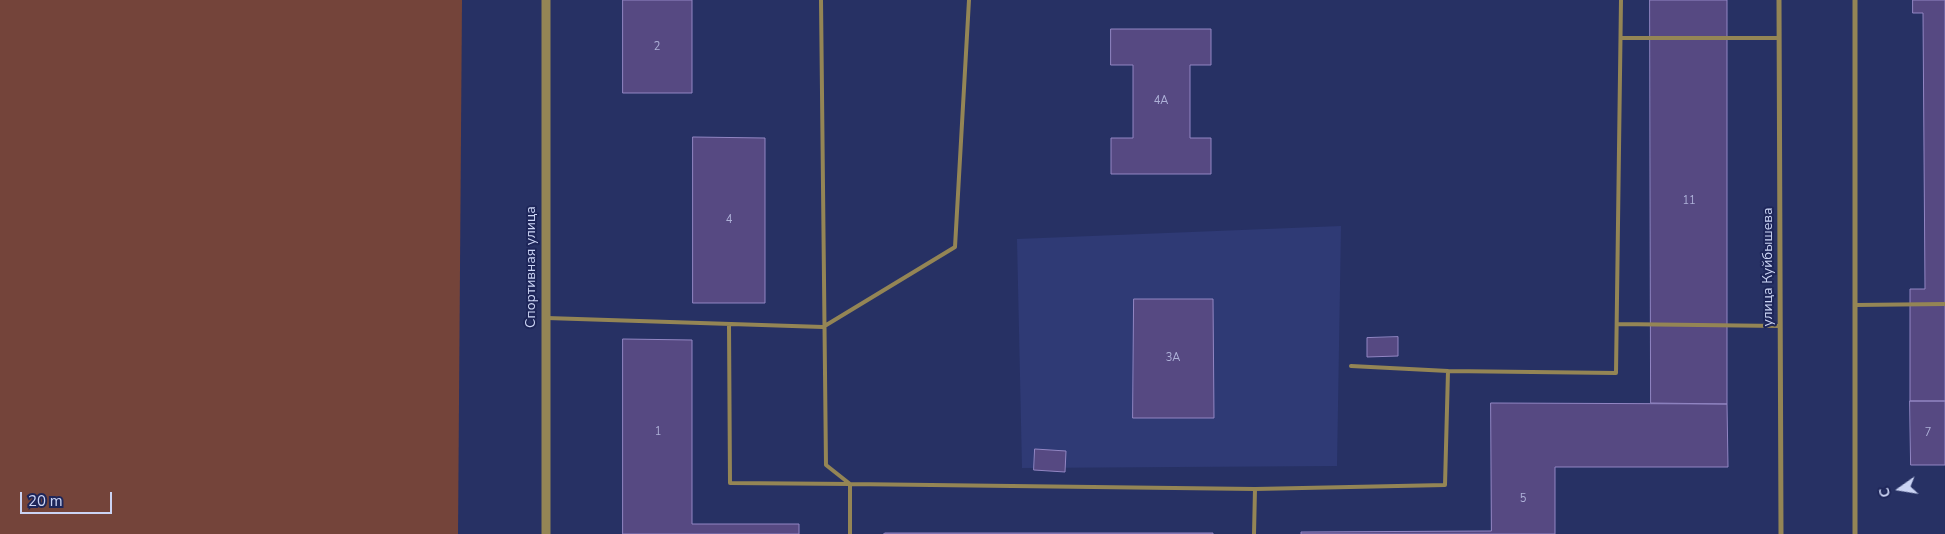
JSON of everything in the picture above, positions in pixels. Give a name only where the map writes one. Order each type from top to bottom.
[{"type":"street","name":"Спортивная улица","points":[[546,0],[546,534]]},
{"type":"street","name":"улица Куйбышева","points":[[1779,0],[1781,534]]},
{"type":"street","points":[[1855,0],[1855,534]]},
{"type":"lane","points":[[821,0],[823,327],[826,465],[850,484]]},
{"type":"lane","points":[[546,318],[823,327],[955,247],[969,0]]},
{"type":"lane","points":[[1351,366],[1448,371],[1616,373],[1621,0]]},
{"type":"lane","points":[[1621,38],[1779,38]]},
{"type":"lane","points":[[1855,305],[1945,304]]},
{"type":"lane","points":[[729,324],[730,483],[1255,489],[1445,485],[1448,371]]},
{"type":"lane","points":[[1617,324],[1780,326]]},
{"type":"lane","points":[[850,484],[850,534]]},
{"type":"lane","points":[[1254,534],[1255,489]]},
{"type":"shaded area","points":[[0,0],[462,0],[458,534],[0,534]]},
{"type":"shaded area","points":[[1341,226],[1337,466],[1022,468],[1017,239]]},
{"type":"building","points":[[623,0],[692,0],[692,93],[623,93]]},
{"type":"building","points":[[1650,0],[1727,0],[1727,404],[1651,403]]},
{"type":"building","points":[[1913,0],[1945,0],[1945,401],[1910,401],[1910,289],[1925,289],[1923,13],[1913,13]]},
{"type":"building","points":[[1111,29],[1211,29],[1211,65],[1190,65],[1190,138],[1211,138],[1211,174],[1111,174],[1111,138],[1133,138],[1133,65],[1111,65]]},
{"type":"building","points":[[693,137],[765,138],[765,303],[693,303]]},
{"type":"building","points":[[1134,299],[1213,299],[1214,418],[1133,418]]},
{"type":"building","points":[[1398,337],[1398,356],[1367,357],[1367,338]]},
{"type":"building","points":[[623,339],[692,340],[692,524],[799,524],[799,534],[623,534]]},
{"type":"building","points":[[1910,401],[1945,401],[1945,465],[1911,465]]},
{"type":"building","points":[[1491,403],[1727,404],[1728,467],[1555,467],[1555,534],[1301,534],[1301,532],[1491,531]]},
{"type":"building","points":[[1035,449],[1066,451],[1065,472],[1034,470]]},
{"type":"building","points":[[1213,533],[1213,534],[884,534]]}]
